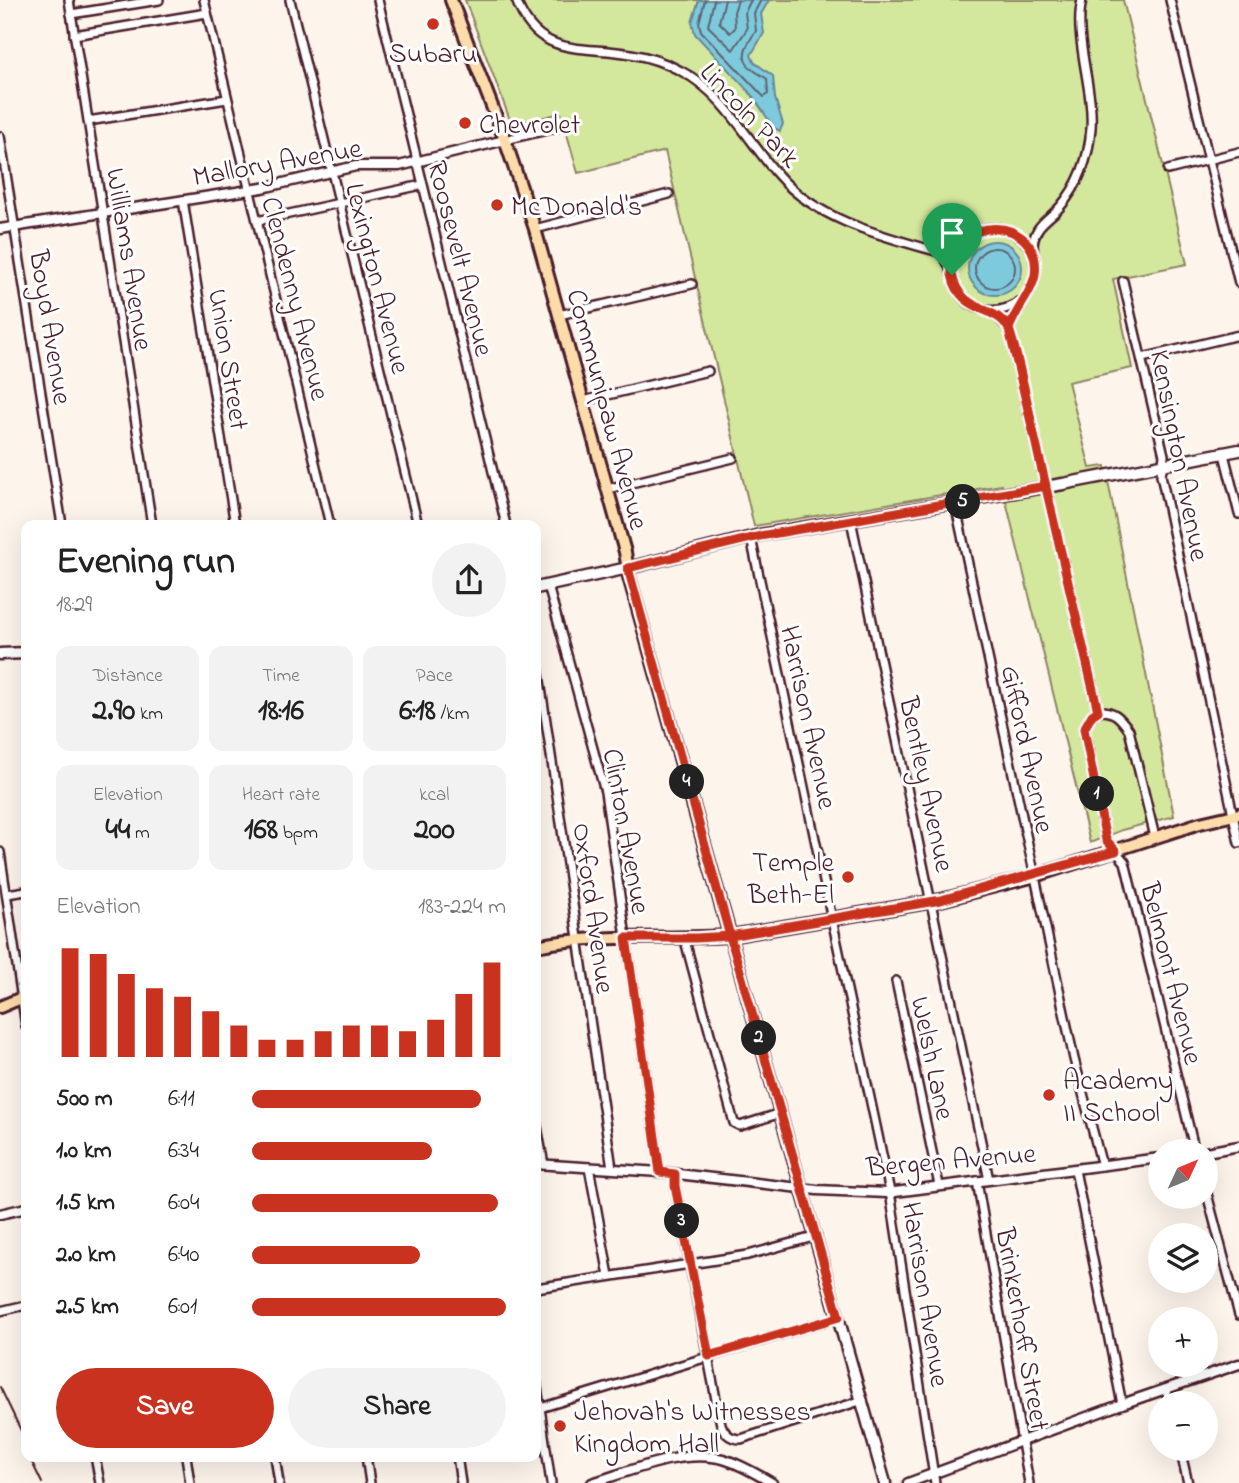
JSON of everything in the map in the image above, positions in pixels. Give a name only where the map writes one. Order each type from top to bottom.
[{"type":"main road","name":"Communipaw Avenue","points":[[451,0],[505,140],[535,229],[730,936],[886,1483]]},
{"type":"main road","points":[[541,587],[751,538],[1163,466],[1239,450]]},
{"type":"main road","points":[[0,654],[21,653]]},
{"type":"main road","points":[[541,945],[578,939],[730,936],[931,902],[1035,876],[1154,837],[1236,815]]},
{"type":"main road","points":[[0,1007],[21,998]]},
{"type":"street","name":"Williams Avenue","points":[[69,0],[151,520]]},
{"type":"street","points":[[71,14],[159,0]]},
{"type":"street","name":"Clendenny Avenue","points":[[204,0],[329,520]]},
{"type":"street","name":"Lexington Avenue","points":[[290,0],[417,520]]},
{"type":"street","name":"Roosevelt Avenue","points":[[378,0],[505,520]]},
{"type":"street","name":"Lincoln Park","points":[[516,0],[520,13],[536,32],[555,44],[568,49],[629,53],[652,58],[682,71],[710,93],[780,177],[810,202],[864,230],[939,252],[945,257],[956,288],[964,298],[999,318],[1009,329]]},
{"type":"street","points":[[1082,0],[1081,30],[1091,122],[1087,154],[1078,183],[1038,228],[1032,251],[1032,286],[1022,300],[1009,329],[1098,711],[1109,710],[1120,718],[1129,730],[1154,837]]},
{"type":"street","points":[[1170,0],[1239,283]]},
{"type":"street","points":[[74,34],[207,13]]},
{"type":"street","points":[[88,121],[227,99]]},
{"type":"street","name":"Mallory Avenue","points":[[0,229],[249,190],[356,166],[399,166],[417,163],[560,127]]},
{"type":"street","name":"Boyd Avenue","points":[[0,136],[61,520]]},
{"type":"street","points":[[1168,170],[1239,152]]},
{"type":"street","points":[[257,221],[422,185]]},
{"type":"street","points":[[535,229],[669,194]]},
{"type":"street","name":"Union Street","points":[[183,200],[234,520]]},
{"type":"street","points":[[952,275],[960,244],[980,230],[1003,228],[1011,231],[1026,242],[1032,251]]},
{"type":"street","name":"Kensington Avenue","points":[[1123,281],[1164,455],[1161,475],[1236,815],[1239,843]]},
{"type":"street","points":[[559,315],[691,284]]},
{"type":"street","points":[[986,310],[1006,310],[1022,300]]},
{"type":"street","points":[[1142,358],[1239,335]]},
{"type":"street","points":[[583,401],[708,371]]},
{"type":"street","points":[[1224,454],[1239,514]]},
{"type":"street","points":[[607,489],[733,458]]},
{"type":"street","name":"Gifford Avenue","points":[[955,503],[1074,1059],[1102,1166]]},
{"type":"street","name":"Bentley Avenue","points":[[851,520],[989,1180]]},
{"type":"street","name":"Harrison Avenue","points":[[751,538],[890,1192],[934,1479]]},
{"type":"street","name":"Clinton Avenue","points":[[548,586],[604,792],[660,1172]]},
{"type":"street","name":"Oxford Avenue","points":[[541,688],[612,1168]]},
{"type":"street","name":"Belmont Avenue","points":[[1098,711],[1092,715],[1084,729],[1106,840],[1125,862],[1192,1139]]},
{"type":"street","points":[[0,852],[21,979]]},
{"type":"street","points":[[7,894],[21,892]]},
{"type":"street","points":[[684,937],[734,1123],[740,1126],[780,1113]]},
{"type":"street","name":"Welsh Lane","points":[[897,981],[939,1185]]},
{"type":"street","points":[[1218,1150],[1239,1146]]},
{"type":"street","name":"Bergen Avenue","points":[[541,1165],[660,1172],[803,1188],[890,1192],[1148,1160]]},
{"type":"street","points":[[589,1167],[609,1276]]},
{"type":"street","points":[[1075,1170],[1122,1404]]},
{"type":"street","points":[[675,1174],[675,1186],[724,1431],[732,1438],[745,1438],[863,1400]]},
{"type":"street","name":"Brinkerhoff Street","points":[[978,1181],[1029,1483]]},
{"type":"street","points":[[0,1214],[21,1209]]},
{"type":"street","points":[[1211,1209],[1239,1315]]},
{"type":"street","points":[[541,1287],[748,1255],[817,1236]]},
{"type":"street","points":[[0,1311],[21,1306]]},
{"type":"street","points":[[541,1408],[839,1317]]},
{"type":"street","points":[[908,1483],[934,1479],[1021,1441],[1239,1364]]},
{"type":"street","points":[[541,1415],[551,1483]]},
{"type":"street","points":[[592,1483],[692,1455],[726,1460],[772,1483]]},
{"type":"street","points":[[1183,1461],[1188,1483]]},
{"type":"street","points":[[96,1462],[100,1483]]},
{"type":"street","points":[[187,1462],[190,1483]]},
{"type":"street","points":[[276,1462],[279,1483]]},
{"type":"street","points":[[367,1462],[370,1483]]},
{"type":"street","points":[[458,1462],[461,1483]]},
{"type":"green space","points":[[465,0],[1123,0],[1187,264],[1113,279],[1132,368],[1068,382],[1090,468],[1105,466],[1174,816],[1122,830],[1090,843],[1002,485],[754,526],[665,151],[578,173],[561,113],[512,125]]},
{"type":"water","points":[[699,0],[769,0],[761,14],[764,33],[751,55],[754,62],[773,76],[775,98],[783,124],[780,131],[774,128],[752,95],[695,34],[692,22]]},
{"type":"water","points":[[995,241],[1014,249],[1022,268],[1014,287],[995,295],[976,287],[968,268],[976,249]]},
{"type":"tram line","points":[[0,1387],[21,1431]]},
{"type":"tram line","points":[[32,1462],[42,1483]]},
{"type":"place","name":"Subaru","points":[[433,24]]},
{"type":"place","name":"Chevrolet","points":[[465,123]]},
{"type":"place","name":"McDonald's","points":[[497,205]]},
{"type":"place","name":"Temple Beth-El","points":[[848,877]]},
{"type":"place","name":"Academy II School","points":[[1049,1095]]},
{"type":"place","name":"Jehovah's Witnesses Kingdom Hall","points":[[560,1426]]},
{"type":"route","points":[[952,275],[956,288],[968,303],[999,318],[1009,329],[1025,397],[1046,486],[1098,711],[1092,715],[1084,729],[1106,840],[1116,851],[1035,876],[941,900],[730,936],[839,1317],[709,1356],[675,1186],[675,1174],[660,1172],[626,938],[730,936],[628,568],[760,536],[1046,486],[1009,329],[1014,314],[1032,286],[1035,269],[1032,251],[1026,242],[1011,231],[1003,228],[980,230],[960,244],[952,275]]}]
